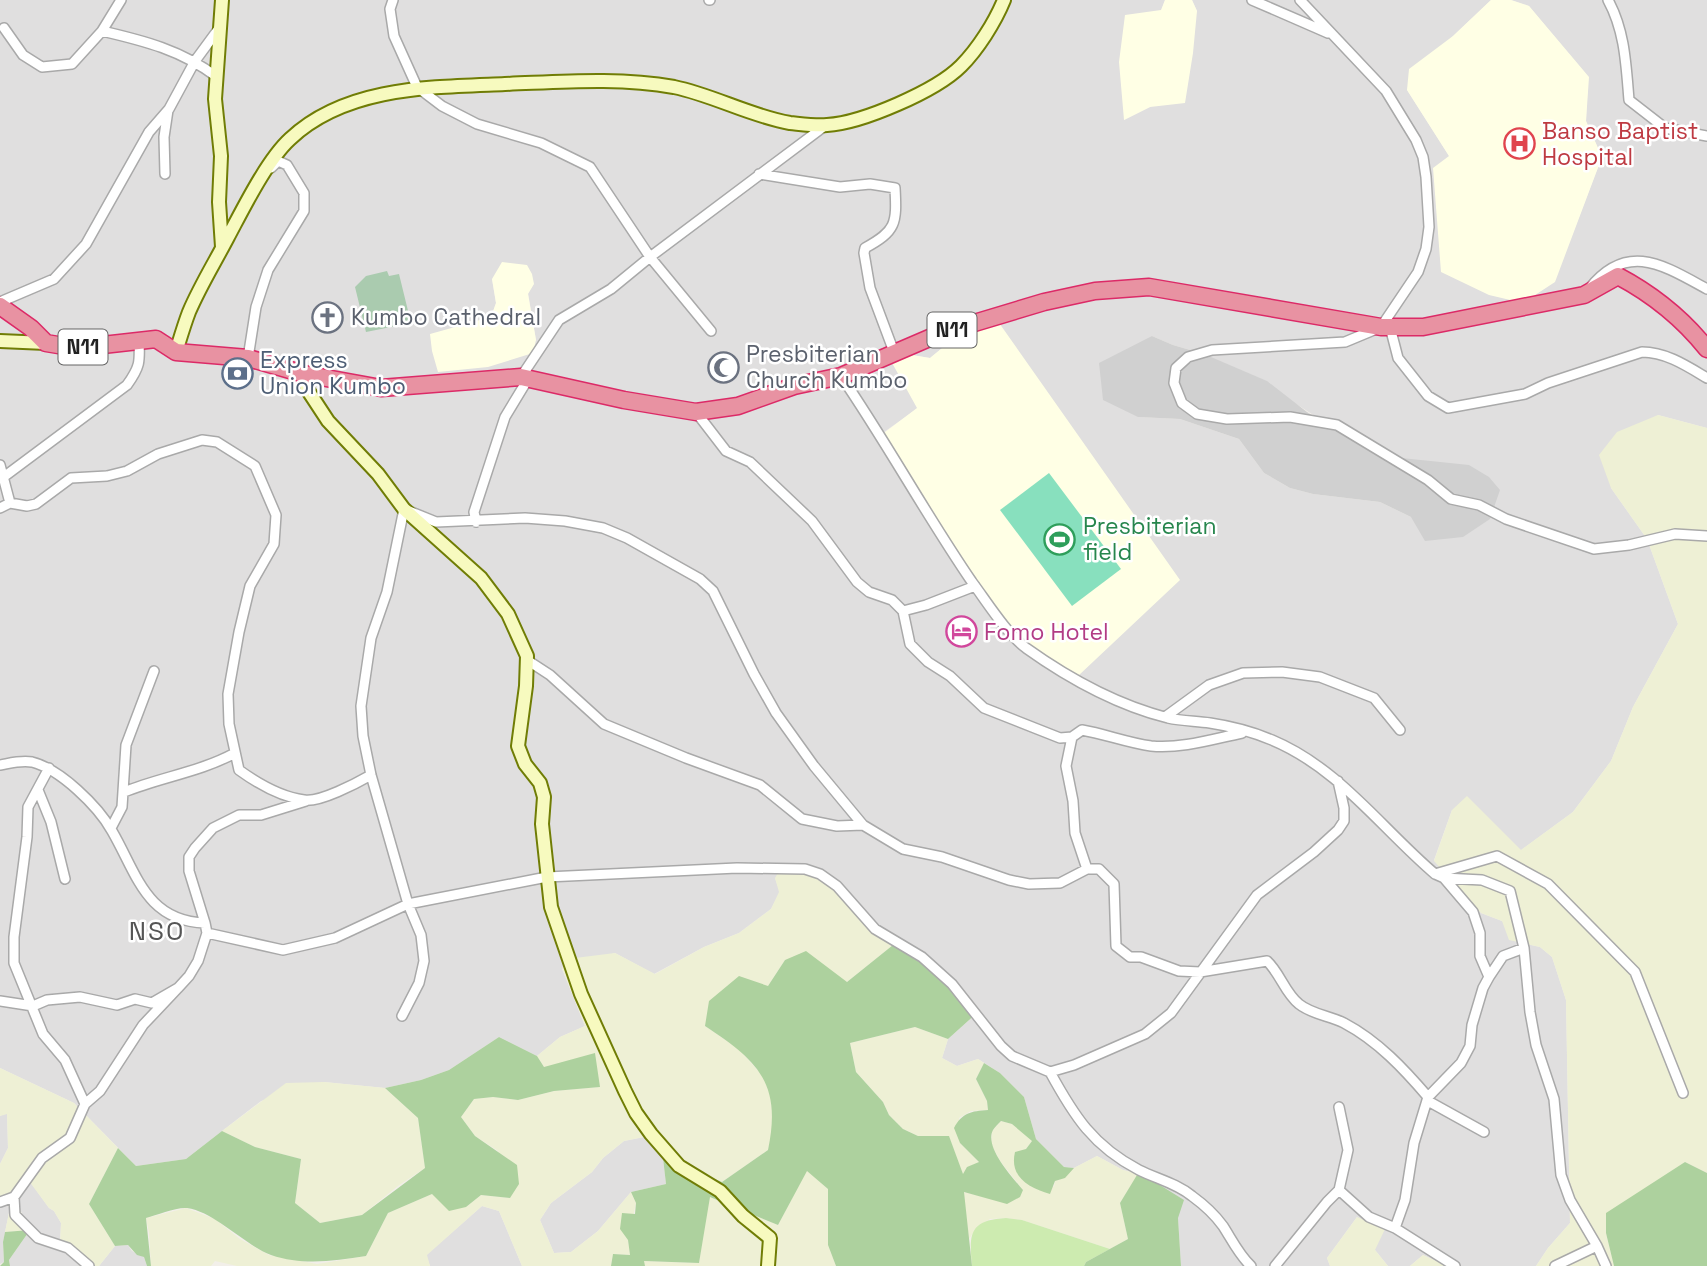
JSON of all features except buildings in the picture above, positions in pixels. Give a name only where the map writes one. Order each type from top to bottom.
[{"type":"highway","name":"N11","points":[[0,304],[32,328],[46,343],[76,348],[156,339],[176,352],[248,359],[304,374],[381,388],[524,378],[696,412],[738,406],[794,386],[841,376],[941,333],[1044,302],[1095,291],[1149,287],[1386,327],[1423,327],[1584,295],[1618,276],[1647,293],[1672,313],[1707,349]]},
{"type":"street","points":[[4,28],[23,55],[42,67],[72,64],[102,31],[121,0]]},
{"type":"street","points":[[222,0],[215,99],[221,156],[219,202],[222,250]]},
{"type":"street","points":[[393,0],[390,9],[394,36],[417,88],[442,106],[477,124],[541,144],[590,167],[650,257],[712,331]]},
{"type":"street","points":[[176,352],[189,312],[245,205],[288,140],[310,122],[355,102],[417,88],[594,81],[642,83],[677,88],[789,122],[826,125],[853,120],[938,84],[961,66],[980,42],[1004,0]]},
{"type":"street","points":[[1252,0],[1332,35]]},
{"type":"street","points":[[1300,0],[1386,91],[1416,140],[1423,158],[1429,227],[1426,249],[1418,272],[1386,327],[1345,342],[1212,350],[1188,357],[1176,368],[1174,383],[1182,403],[1197,414],[1227,419],[1290,417],[1337,425],[1428,480],[1451,499],[1479,505],[1506,519],[1594,549],[1629,545],[1675,534],[1707,536]]},
{"type":"street","points":[[1608,0],[1617,17],[1626,57],[1629,100],[1665,128],[1707,136]]},
{"type":"street","points":[[0,304],[54,279],[86,244],[149,132],[169,109],[195,61],[221,25]]},
{"type":"street","points":[[102,31],[133,38],[195,61],[216,77]]},
{"type":"street","points":[[165,174],[164,137],[169,109]]},
{"type":"street","points":[[476,522],[474,512],[505,418],[524,378],[559,320],[611,289],[826,125]]},
{"type":"street","points":[[248,359],[256,307],[268,270],[304,211],[304,193],[287,165],[278,161],[263,177]]},
{"type":"street","points":[[759,174],[840,187],[870,184],[895,188],[893,227],[888,236],[865,248],[864,253],[870,288],[894,352]]},
{"type":"street","points":[[1584,295],[1598,276],[1616,264],[1633,259],[1651,263],[1707,289]]},
{"type":"street","points":[[1386,327],[1398,358],[1429,396],[1448,408],[1525,394],[1548,383],[1642,352],[1655,352],[1707,378]]},
{"type":"street","points":[[0,341],[46,343]]},
{"type":"street","points":[[5,476],[127,385],[140,362],[139,341]]},
{"type":"street","points":[[304,374],[307,389],[328,421],[378,474],[404,509],[496,594],[508,614],[527,660],[518,746],[525,764],[540,783],[544,797],[542,824],[551,907],[581,994],[636,1113],[679,1166],[720,1191],[743,1216],[770,1238],[768,1266]]},
{"type":"street","points":[[841,376],[882,437],[944,541],[975,586],[1023,646],[1078,681],[1132,707],[1165,717],[1248,732],[1314,761],[1439,876],[1473,912],[1480,933],[1480,956],[1489,976]]},
{"type":"street","points":[[696,412],[726,451],[750,462],[812,521],[857,582],[869,592],[892,600],[903,611],[911,644],[928,662],[950,676],[985,708],[1059,738],[1072,737],[1082,730],[1161,747],[1248,732]]},
{"type":"street","points":[[0,508],[10,503],[27,506],[36,504],[71,478],[107,476],[127,471],[158,454],[202,440],[217,442],[255,466],[276,514],[274,544],[250,586],[228,694],[229,724],[239,770],[257,784],[306,801]]},
{"type":"street","points":[[0,465],[10,503]]},
{"type":"street","points":[[404,509],[436,522],[525,519],[565,521],[603,528],[628,538],[700,579],[713,591],[723,608],[776,713],[814,766],[863,825],[903,849],[942,857],[1009,880],[1029,884],[1060,883],[1087,869],[1099,869],[1114,884],[1116,946],[1130,957],[1141,957],[1179,971],[1200,972],[1267,961],[1288,993],[1300,1005],[1344,1024],[1368,1040],[1396,1061],[1428,1097],[1428,1101],[1484,1132]]},
{"type":"street","points":[[402,1016],[419,983],[424,961],[421,935],[408,904],[371,775],[363,736],[361,706],[371,638],[387,592],[404,509]]},
{"type":"street","points":[[903,611],[975,586]]},
{"type":"street","points":[[527,660],[550,675],[604,724],[760,785],[802,819],[837,826],[863,825]]},
{"type":"street","points":[[111,828],[122,807],[126,745],[154,671]]},
{"type":"street","points":[[1165,717],[1209,685],[1243,673],[1282,671],[1320,677],[1374,698],[1400,730]]},
{"type":"street","points":[[1072,737],[1066,766],[1073,801],[1074,833],[1087,869]]},
{"type":"street","points":[[124,792],[145,783],[213,765],[235,753]]},
{"type":"street","points":[[0,765],[30,761],[49,768],[71,785],[111,828],[143,891],[157,907],[186,923],[283,950],[335,938],[408,904],[547,877],[737,868],[804,869],[820,874],[837,886],[875,929],[922,957],[953,984],[1001,1046],[1022,1061],[1049,1072],[1070,1108],[1105,1150],[1140,1171],[1181,1188],[1195,1197],[1221,1223],[1251,1266]]},
{"type":"street","points":[[49,768],[27,807],[27,837],[14,937],[14,963],[43,1034],[65,1060],[85,1104]]},
{"type":"street","points":[[89,1266],[68,1248],[38,1238],[15,1215],[14,1198],[42,1158],[70,1138],[85,1104],[100,1091],[143,1025],[190,976],[198,961],[206,928],[189,871],[189,857],[213,828],[239,815],[269,813],[350,787],[371,775]]},
{"type":"street","points":[[1049,1072],[1099,1055],[1145,1034],[1171,1013],[1257,895],[1314,852],[1338,830],[1344,821],[1345,808],[1338,781]]},
{"type":"street","points":[[38,790],[51,822],[65,879]]},
{"type":"street","points":[[1439,876],[1497,856],[1548,884],[1635,972],[1683,1093]]},
{"type":"street","points":[[1439,876],[1482,880],[1510,891],[1524,948],[1536,1045],[1554,1099],[1561,1175],[1570,1200],[1606,1266]]},
{"type":"street","points":[[1395,1228],[1405,1200],[1414,1143],[1428,1097],[1461,1063],[1470,1046],[1472,1025],[1489,976],[1503,956],[1524,948]]},
{"type":"street","points":[[0,1001],[33,1006],[47,1000],[80,997],[117,1005],[135,999],[152,1003],[178,988]]},
{"type":"street","points":[[1275,1266],[1326,1202],[1339,1190],[1348,1150],[1339,1107]]},
{"type":"street","points":[[1339,1190],[1369,1216],[1395,1228],[1455,1266]]},
{"type":"street","points":[[0,1202],[14,1198]]},
{"type":"street","points":[[1555,1266],[1597,1246]]},
{"type":"shaded area","points":[[0,0],[1165,0],[1124,120],[1150,107],[1197,11],[1192,0],[1491,0],[1453,36],[1407,90],[1449,156],[1571,238],[1602,157],[1586,121],[1588,77],[1529,6],[1511,0],[1707,0],[1707,428],[1658,415],[1611,488],[1647,539],[1678,624],[1633,707],[1611,761],[1573,812],[1520,851],[1452,810],[1434,860],[1481,913],[1502,921],[1527,944],[1540,947],[1552,957],[1566,1000],[1570,1223],[1536,1266],[1447,1266],[1423,1255],[1410,1266],[1388,1266],[1375,1250],[1357,1217],[1327,1258],[1330,1266],[1181,1266],[1178,1218],[1139,1174],[1123,1170],[1097,1156],[1074,1168],[1064,1167],[1036,1139],[1024,1097],[1000,1073],[978,1059],[957,1066],[942,1058],[948,1039],[978,1012],[916,960],[775,878],[780,892],[771,909],[739,933],[704,947],[654,974],[615,953],[562,969],[585,1026],[560,1037],[537,1056],[499,1037],[449,1070],[421,1080],[385,1088],[324,1082],[261,1101],[186,1159],[136,1166],[74,1103],[0,1068]],"holes":[[[492,279],[528,293],[536,340],[477,321],[491,317],[496,303]],[[1152,336],[1204,354],[1232,368],[1290,400],[1365,448],[1392,457],[1411,517],[1380,502],[1313,494],[1290,488],[1264,473],[1239,439],[1180,419],[1138,417]],[[947,344],[1078,676],[1038,651],[1005,620],[884,432],[918,408],[892,361],[906,354],[930,358]]]},
{"type":"shaded area","points":[[1165,0],[1192,0],[1197,11],[1185,103],[1150,107],[1124,120],[1119,62],[1125,15],[1161,10]]},
{"type":"shaded area","name":"Banso Baptist Hospital","points":[[1491,0],[1511,0],[1529,6],[1589,77],[1586,121],[1602,157],[1555,282],[1523,303],[1489,295],[1441,272],[1433,168],[1449,156],[1407,90],[1409,69],[1453,36]]},
{"type":"shaded area","points":[[502,262],[527,265],[532,274],[534,284],[528,294],[536,340],[533,353],[488,367],[438,372],[430,334],[491,317],[496,303],[492,279]]},
{"type":"shaded area","points":[[387,271],[389,276],[399,274],[411,323],[366,332],[355,287],[366,276]]},
{"type":"shaded area","points":[[997,320],[1180,580],[1078,676],[1038,651],[1005,620],[962,562],[916,491],[884,433],[917,408],[891,361],[906,354],[930,358],[951,338]]},
{"type":"shaded area","points":[[1152,336],[1204,354],[1267,381],[1307,412],[1365,448],[1392,457],[1469,465],[1489,477],[1500,490],[1490,519],[1463,537],[1425,541],[1411,517],[1380,502],[1313,494],[1290,488],[1264,473],[1239,439],[1180,419],[1138,417],[1103,400],[1099,363]]},
{"type":"shaded area","points":[[1658,415],[1707,428],[1707,1173],[1685,1162],[1606,1233],[1614,1266],[1536,1266],[1570,1223],[1566,1000],[1552,957],[1540,947],[1509,940],[1502,921],[1481,913],[1434,861],[1452,810],[1467,796],[1521,850],[1573,812],[1611,761],[1633,707],[1678,624],[1647,539],[1611,488],[1599,455],[1617,432]]},
{"type":"shaded area","points":[[781,868],[822,878],[893,945],[847,982],[785,960],[768,986],[705,1026],[739,1049],[761,1074],[771,1094],[773,1128],[768,1150],[722,1182],[663,1158],[644,1137],[624,1141],[603,1158],[592,1172],[551,1203],[540,1220],[554,1253],[571,1252],[598,1231],[631,1192],[636,1203],[628,1240],[630,1255],[613,1254],[611,1266],[522,1266],[499,1211],[482,1206],[427,1255],[430,1266],[237,1266],[215,1261],[211,1266],[151,1266],[146,1218],[186,1208],[215,1219],[240,1239],[269,1255],[317,1264],[366,1256],[388,1213],[432,1194],[466,1207],[481,1195],[510,1198],[498,1151],[475,1136],[461,1117],[474,1099],[493,1097],[518,1100],[554,1091],[600,1087],[544,1067],[537,1056],[560,1037],[585,1026],[562,968],[567,959],[615,953],[655,974],[704,947],[739,933],[771,909],[779,892],[775,878]]},
{"type":"shaded area","points":[[915,1027],[948,1039],[942,1058],[957,1066],[978,1059],[984,1063],[976,1079],[987,1101],[988,1110],[971,1111],[959,1118],[960,1143],[979,1162],[963,1175],[949,1137],[918,1136],[903,1129],[856,1072],[850,1043]]},
{"type":"shaded area","points":[[0,1068],[74,1103],[118,1148],[89,1204],[115,1246],[99,1266],[80,1266],[60,1244],[61,1223],[29,1181],[14,1198],[30,1230],[5,1232],[10,1208],[0,1198],[0,1164],[8,1148],[7,1114],[0,1116]]},
{"type":"shaded area","points":[[324,1082],[385,1088],[418,1118],[425,1168],[362,1215],[320,1223],[295,1203],[301,1159],[255,1147],[222,1131],[286,1083]]},
{"type":"shaded area","points":[[7,1113],[8,1148],[0,1164],[0,1116]]},
{"type":"shaded area","points":[[1001,1121],[1012,1124],[1028,1136],[1032,1141],[1026,1149],[1054,1187],[1055,1181],[1065,1177],[1070,1170],[1097,1156],[1123,1170],[1155,1182],[1137,1176],[1120,1203],[1128,1239],[1110,1249],[1022,1220],[1006,1218],[990,1219],[978,1226],[969,1239],[963,1192],[985,1197],[1023,1190],[1000,1161],[991,1144],[992,1131]]},
{"type":"shaded area","points":[[644,1137],[663,1158],[666,1184],[631,1192],[598,1231],[571,1252],[554,1253],[540,1220],[551,1203],[592,1172],[603,1158],[624,1141]]},
{"type":"shaded area","points":[[807,1170],[828,1189],[828,1245],[836,1266],[645,1266],[643,1261],[699,1263],[709,1196],[778,1225]]},
{"type":"shaded area","points":[[29,1180],[61,1223],[60,1244],[80,1266],[10,1266],[9,1260],[30,1230],[14,1198]]},
{"type":"shaded area","points":[[0,1198],[10,1208],[3,1242],[4,1262],[0,1264]]},
{"type":"shaded area","points":[[482,1206],[499,1211],[522,1266],[430,1266],[426,1255]]},
{"type":"shaded area","points":[[1357,1217],[1385,1229],[1375,1250],[1388,1266],[1330,1266],[1327,1258]]},
{"type":"shaded area","points":[[128,1245],[132,1251],[144,1257],[147,1266],[99,1266],[115,1246]]},
{"type":"shaded area","points":[[1423,1255],[1447,1266],[1410,1266]]},
{"type":"green space","name":"Presbiterian field","points":[[1049,473],[1121,569],[1072,606],[1000,510]]},
{"type":"green space","points":[[893,945],[955,980],[978,1012],[948,1039],[915,1027],[850,1043],[856,1072],[883,1102],[889,1115],[903,1129],[918,1136],[949,1136],[963,1174],[967,1167],[979,1162],[960,1143],[954,1128],[960,1119],[968,1114],[988,1110],[987,1101],[976,1079],[984,1063],[1000,1073],[1024,1097],[1036,1139],[1064,1167],[1074,1168],[1065,1178],[1055,1181],[1050,1194],[1028,1185],[1018,1175],[1014,1161],[1015,1152],[1026,1149],[1032,1141],[1012,1124],[1001,1121],[993,1130],[992,1145],[1012,1178],[1023,1190],[1020,1197],[1007,1204],[964,1192],[972,1266],[836,1266],[828,1245],[828,1189],[807,1171],[778,1225],[710,1197],[699,1263],[644,1261],[645,1266],[611,1266],[613,1254],[630,1255],[628,1240],[620,1229],[622,1213],[635,1214],[636,1203],[631,1192],[666,1184],[663,1158],[722,1182],[768,1150],[772,1107],[768,1091],[762,1076],[752,1063],[705,1026],[709,1001],[739,976],[768,986],[785,960],[806,951],[847,982]]},
{"type":"green space","points":[[499,1037],[537,1056],[544,1067],[595,1053],[600,1087],[554,1091],[518,1100],[493,1097],[474,1099],[461,1117],[475,1136],[517,1165],[519,1184],[510,1198],[481,1195],[466,1207],[449,1211],[432,1194],[388,1213],[366,1256],[318,1262],[271,1255],[208,1215],[187,1208],[178,1209],[146,1218],[151,1266],[147,1266],[144,1257],[137,1255],[128,1245],[115,1246],[89,1204],[118,1148],[136,1166],[186,1159],[222,1131],[255,1147],[301,1159],[295,1203],[320,1223],[362,1215],[425,1168],[418,1118],[385,1088],[449,1070]]},
{"type":"green space","points":[[1685,1162],[1707,1173],[1707,1266],[1614,1266],[1606,1233],[1606,1213]]},
{"type":"green space","points":[[1137,1175],[1155,1182],[1184,1200],[1178,1218],[1181,1266],[1084,1266],[1086,1262],[1128,1239],[1120,1203]]},
{"type":"green space","points":[[1006,1218],[1022,1220],[1110,1249],[1086,1262],[1084,1266],[972,1266],[971,1245],[974,1231],[985,1222]]},
{"type":"green space","points":[[30,1230],[9,1260],[10,1266],[0,1266],[4,1262],[5,1232]]},
{"type":"place","name":"Banso Baptist Hospital","points":[[1519,144]]},
{"type":"place","name":"Kumbo Cathedral","points":[[328,317]]},
{"type":"place","name":"Presbiterian Church Kumbo","points":[[723,367]]},
{"type":"place","name":"Express Union Kumbo","points":[[237,373]]},
{"type":"place","name":"Presbiterian field","points":[[1060,539]]},
{"type":"place","name":"Fomo Hotel","points":[[961,632]]},
{"type":"district","name":"NSO","points":[[157,931]]}]
